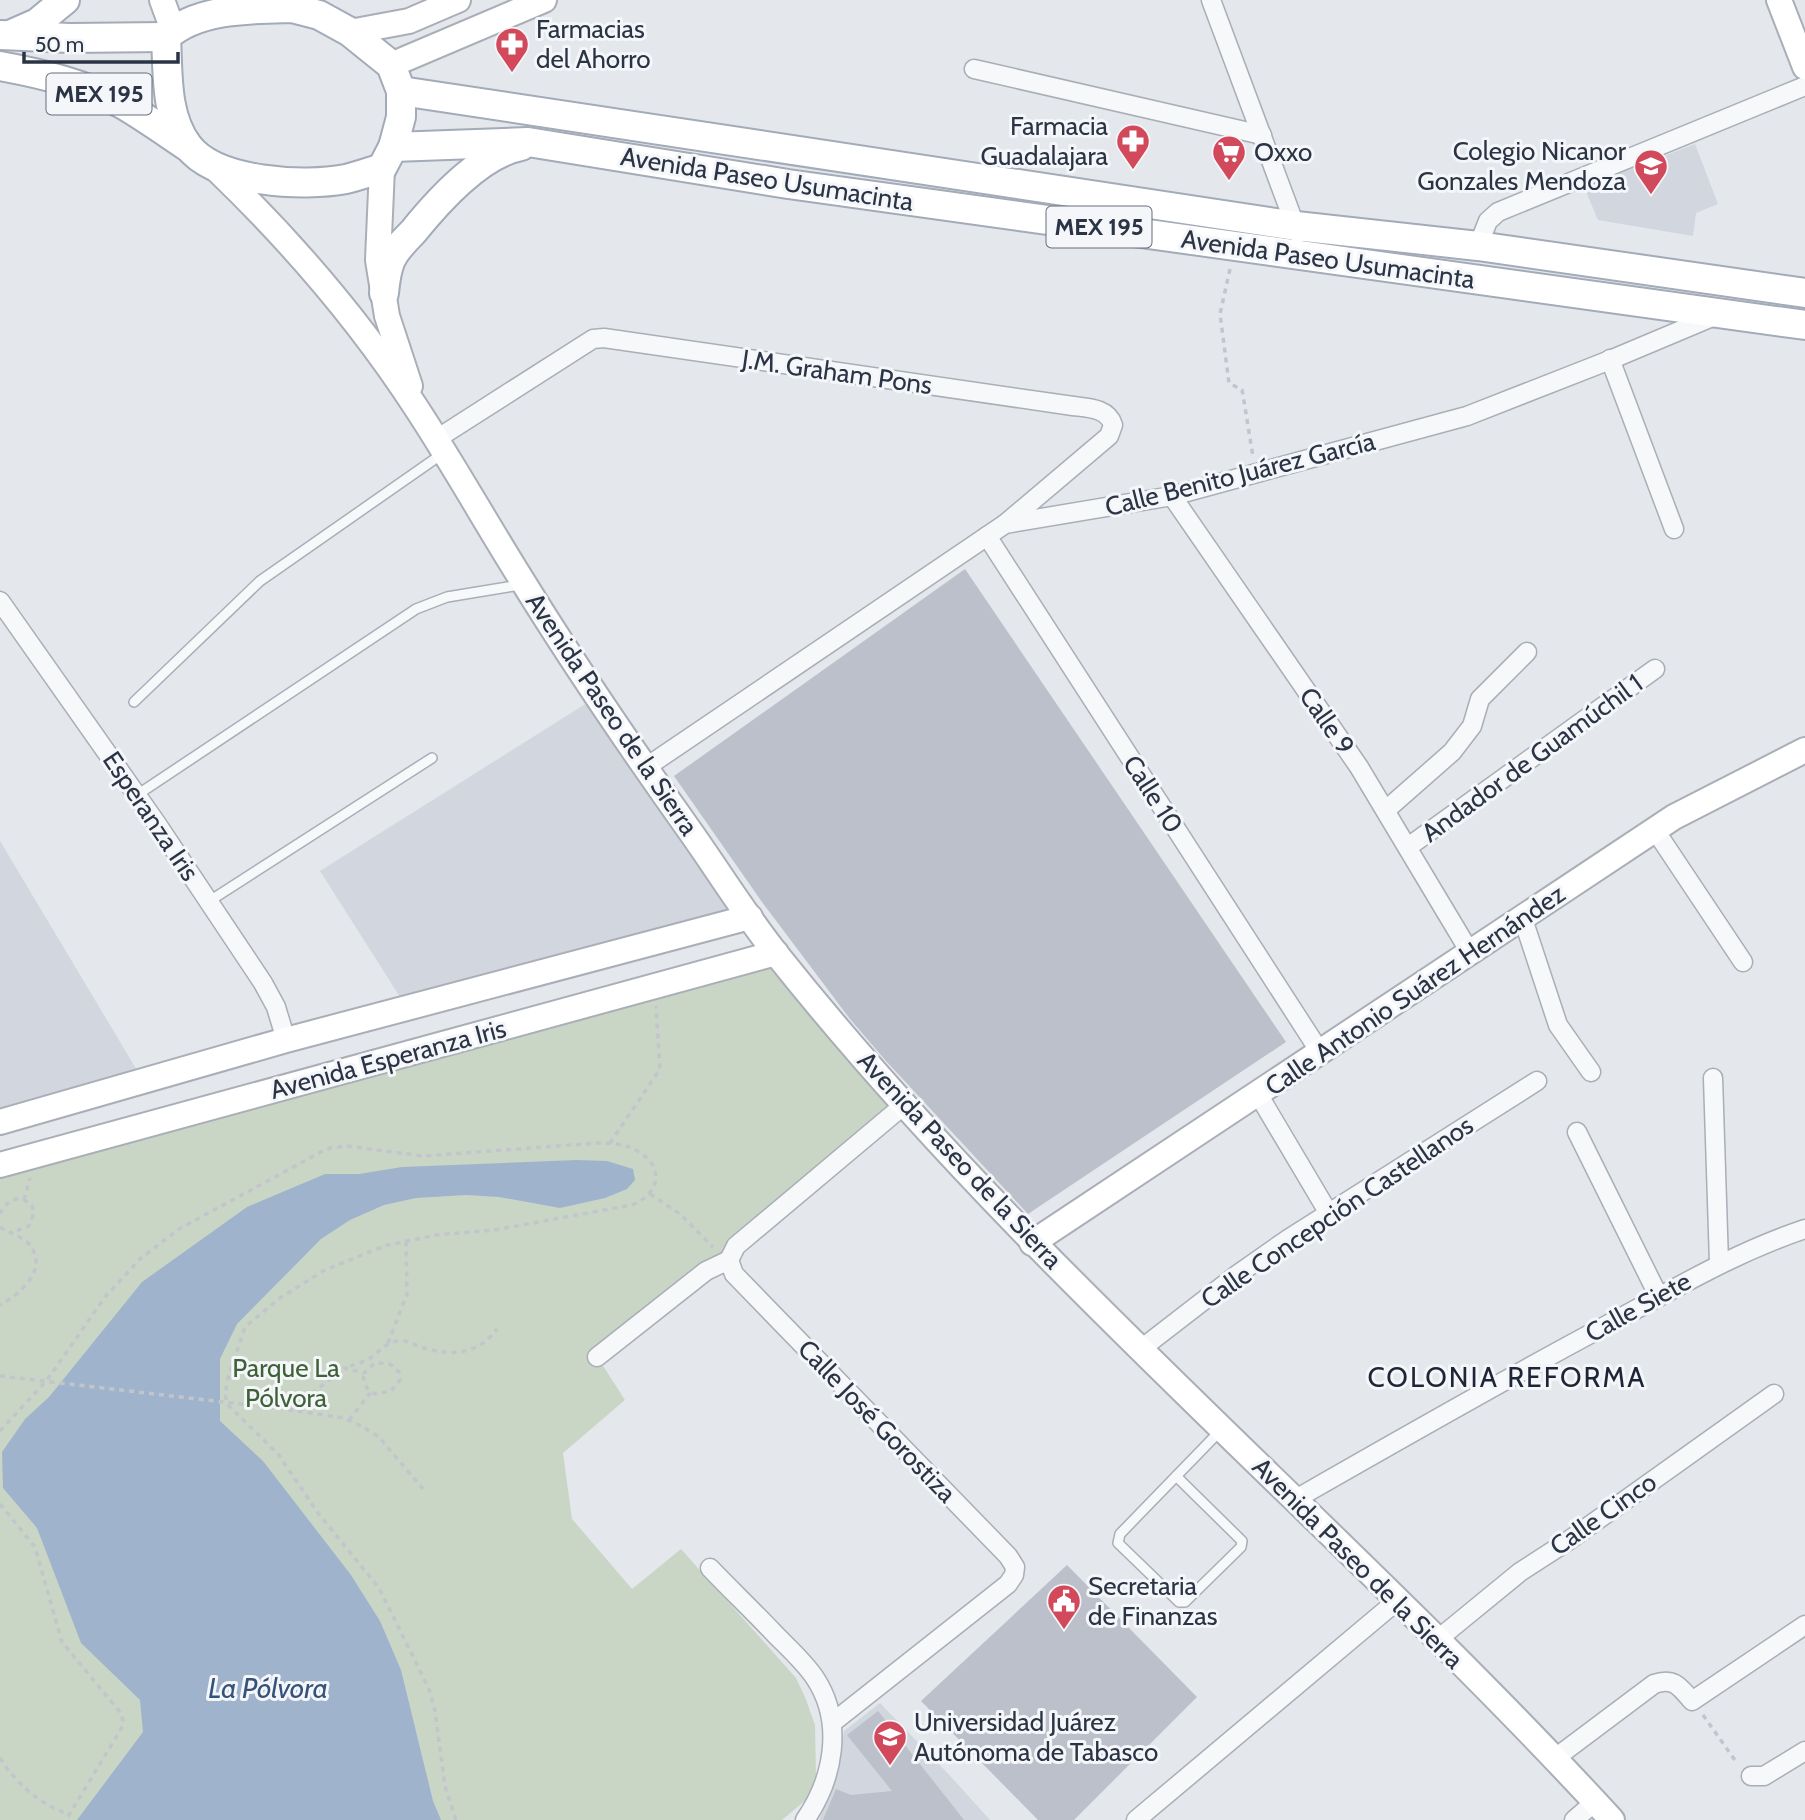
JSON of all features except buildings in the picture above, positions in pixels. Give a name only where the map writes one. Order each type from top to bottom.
[{"type":"main road","points":[[3,35],[37,23],[65,0]]},
{"type":"main road","points":[[162,0],[170,34],[168,96],[174,118],[188,147],[214,167],[265,180],[312,182],[345,179],[387,157],[401,117],[396,78],[350,32],[318,15],[281,4],[201,19],[170,34]]},
{"type":"main road","points":[[350,32],[409,21],[458,0]]},
{"type":"main road","points":[[396,78],[544,0]]},
{"type":"main road","points":[[1779,0],[1805,67]]},
{"type":"main road","name":"MEX 195","points":[[3,35],[70,38],[170,34]]},
{"type":"main road","name":"MEX 195","points":[[0,66],[49,75],[100,94],[124,105],[188,147]]},
{"type":"main road","name":"Avenida Paseo Usumacinta","points":[[396,78],[1296,226],[1478,246],[1805,293]]},
{"type":"main road","name":"Avenida Paseo Usumacinta","points":[[387,157],[497,142],[536,143],[788,184],[1805,325]]},
{"type":"main road","points":[[384,293],[391,260],[452,187],[485,163],[512,148],[536,143]]},
{"type":"main road","name":"Avenida Paseo de la Sierra","points":[[387,157],[378,260],[387,316],[418,410]]},
{"type":"main road","name":"Avenida Paseo de la Sierra","points":[[214,167],[252,204],[323,283],[372,346],[418,410],[524,584],[645,768],[776,953],[904,1105],[1032,1242],[1398,1601],[1555,1759],[1605,1814]]},
{"type":"main road","name":"Calle Antonio Suárez Hernández","points":[[1032,1242],[1690,808],[1805,750]]},
{"type":"main road","name":"Avenida Esperanza Iris","points":[[0,1122],[286,1041],[750,917]]},
{"type":"main road","name":"Avenida Esperanza Iris","points":[[0,1165],[776,953]]},
{"type":"street","points":[[1211,0],[1306,256]]},
{"type":"street","points":[[974,69],[1262,135]]},
{"type":"street","points":[[1478,246],[1488,221],[1498,212],[1805,86]]},
{"type":"street","name":"Calle Benito Juárez García","points":[[645,768],[1005,524],[1172,496],[1467,416],[1719,314]]},
{"type":"street","name":"J.M. Graham Pons","points":[[439,447],[582,345],[593,339],[604,338],[1095,409],[1108,416],[1113,425],[1109,436],[1005,524]]},
{"type":"street","points":[[1610,359],[1674,529]]},
{"type":"street","name":"Calle 9","points":[[1172,496],[1386,810],[1471,954]]},
{"type":"street","name":"Calle 10","points":[[987,536],[1320,1052]]},
{"type":"street","name":"Esperanza Iris","points":[[0,601],[137,795],[272,1000],[286,1041]]},
{"type":"street","points":[[1386,810],[1452,752],[1472,726],[1480,699],[1527,652]]},
{"type":"street","name":"Andador de Guamúchil 1","points":[[1408,847],[1656,669]]},
{"type":"street","points":[[1656,830],[1743,962]]},
{"type":"street","points":[[1523,919],[1558,1025],[1591,1072]]},
{"type":"street","points":[[1713,1079],[1719,1263]]},
{"type":"street","name":"Calle Concepción Castellanos","points":[[1141,1349],[1238,1274],[1328,1212],[1537,1081]]},
{"type":"street","points":[[1258,1094],[1328,1212]]},
{"type":"street","points":[[597,1357],[706,1271],[729,1260],[736,1246],[904,1105]]},
{"type":"street","points":[[1577,1132],[1659,1297]]},
{"type":"street","name":"Calle Siete","points":[[1294,1500],[1483,1391],[1719,1263],[1805,1228]]},
{"type":"street","name":"Calle José Gorostiza","points":[[729,1260],[734,1274],[1008,1556],[1015,1567],[1014,1575],[1008,1584],[832,1723]]},
{"type":"street","name":"Calle Cinco","points":[[1437,1640],[1520,1572],[1568,1541],[1774,1394]]},
{"type":"street","points":[[710,1568],[808,1669],[822,1690],[832,1723],[832,1754],[816,1803],[805,1820]]},
{"type":"street","points":[[1136,1820],[1398,1601]]},
{"type":"street","points":[[1555,1759],[1654,1684],[1675,1682],[1692,1701],[1805,1625]]},
{"type":"street","points":[[1751,1776],[1764,1776],[1805,1751]]},
{"type":"street","points":[[1574,1820],[1605,1814]]},
{"type":"lane","points":[[134,702],[260,581],[439,447]]},
{"type":"lane","points":[[137,795],[416,609],[430,602],[464,593],[524,584]]},
{"type":"lane","points":[[208,902],[432,758]]},
{"type":"lane","points":[[1176,1476],[1242,1541],[1241,1547],[1185,1602],[1179,1602],[1118,1543],[1118,1539],[1176,1476],[1222,1430]]},
{"type":"path","points":[[1234,246],[1221,320],[1229,383],[1242,390],[1255,474]]},
{"type":"path","points":[[610,1143],[660,1069],[655,986]]},
{"type":"path","points":[[0,1431],[49,1380],[105,1297],[140,1259],[179,1229],[330,1148],[347,1146],[423,1156],[610,1143],[636,1150],[649,1161],[655,1178],[650,1194],[641,1202],[621,1208],[371,1250],[323,1271],[291,1290],[248,1324],[239,1339],[228,1378],[225,1404],[278,1454],[318,1513],[379,1588],[431,1695],[445,1786],[456,1820]]},
{"type":"path","points":[[650,1194],[680,1214],[729,1260]]},
{"type":"path","points":[[0,1214],[13,1199],[21,1198],[32,1206],[34,1213],[29,1226],[9,1233]]},
{"type":"path","points":[[0,1305],[18,1295],[28,1285],[36,1260],[27,1241],[1,1226]]},
{"type":"path","points":[[387,1345],[407,1293],[406,1242]]},
{"type":"path","points":[[284,1409],[304,1400],[344,1368],[371,1357],[396,1341],[405,1341],[437,1352],[459,1353],[477,1349],[497,1329]]},
{"type":"path","points":[[390,1364],[399,1372],[400,1380],[391,1391],[380,1395],[371,1392],[364,1382],[364,1373],[370,1366],[390,1364]]},
{"type":"path","points":[[344,1368],[364,1373]]},
{"type":"path","points":[[0,1376],[284,1409],[349,1420],[377,1436],[423,1489]]},
{"type":"path","points":[[349,1420],[371,1392]]},
{"type":"path","points":[[0,1504],[35,1547],[62,1642],[119,1711],[123,1720],[110,1749],[66,1820]]},
{"type":"path","points":[[1692,1701],[1740,1766],[1751,1776]]},
{"type":"path","points":[[0,1758],[14,1777],[32,1794],[68,1814]]},
{"type":"shaded area","name":"Colegio Nicanor Gonzales Mendoza","points":[[1695,144],[1718,204],[1696,213],[1693,236],[1598,220],[1584,187]]},
{"type":"shaded area","points":[[598,696],[750,917],[407,1008],[320,871]]},
{"type":"shaded area","points":[[0,841],[144,1082],[0,1122]]},
{"type":"shaded area","name":"Universidad Juárez Autónoma de Tabasco","points":[[880,1703],[990,1820],[819,1820],[835,1780],[844,1731]]},
{"type":"green space","name":"Parque La Pólvora","points":[[776,953],[904,1105],[598,1358],[625,1400],[563,1453],[572,1519],[632,1589],[681,1549],[796,1678],[815,1725],[816,1778],[808,1798],[782,1820],[0,1820],[0,1165]]},
{"type":"water","name":"La Pólvora","points":[[607,1161],[633,1169],[635,1180],[627,1189],[605,1198],[560,1208],[499,1197],[466,1195],[416,1198],[384,1205],[350,1220],[321,1239],[237,1324],[220,1359],[220,1421],[263,1461],[351,1575],[380,1621],[401,1670],[433,1801],[441,1820],[77,1820],[143,1732],[140,1700],[81,1643],[37,1528],[3,1488],[2,1452],[25,1419],[49,1397],[142,1282],[247,1207],[325,1174],[359,1174],[402,1167]]},
{"type":"place","name":"Farmacias del Ahorro","points":[[512,74]]},
{"type":"place","name":"Farmacia Guadalajara","points":[[1133,171]]},
{"type":"place","name":"Oxxo","points":[[1229,182]]},
{"type":"place","name":"Colegio Nicanor Gonzales Mendoza","points":[[1651,196]]},
{"type":"place","name":"Secretaria de Finanzas","points":[[1064,1631]]},
{"type":"place","name":"Universidad Juárez Autónoma de Tabasco","points":[[890,1767]]},
{"type":"district","name":"COLONIA REFORMA","points":[[1507,1377]]}]
